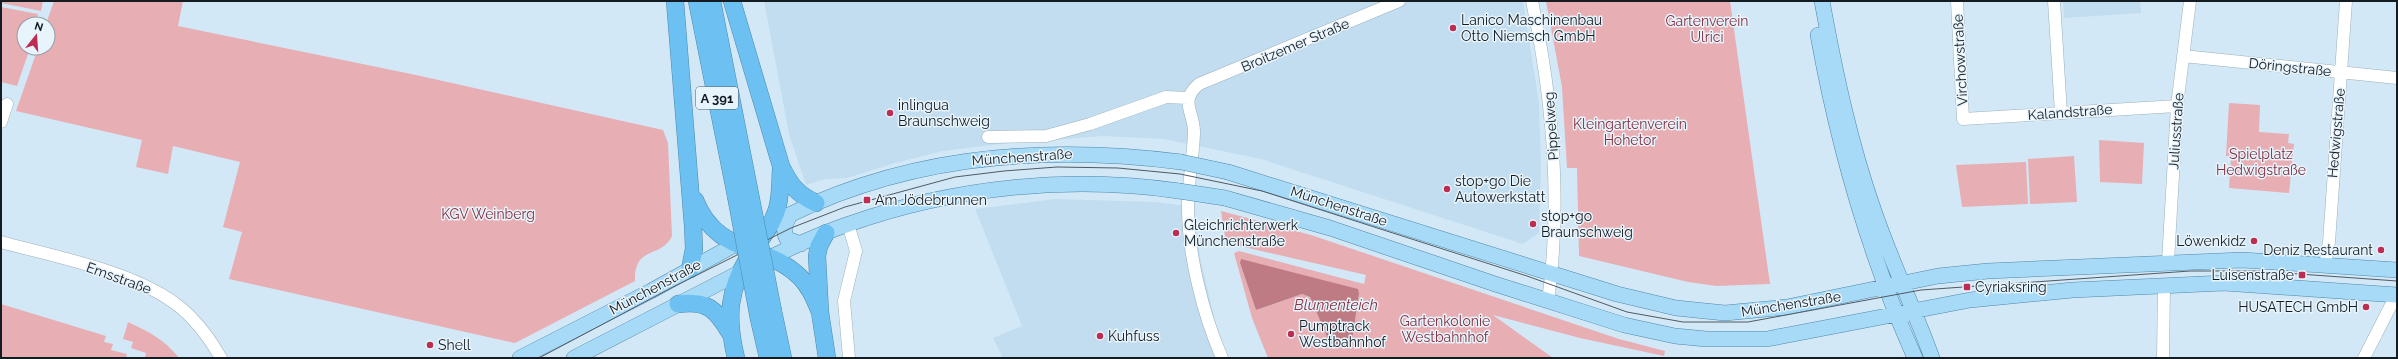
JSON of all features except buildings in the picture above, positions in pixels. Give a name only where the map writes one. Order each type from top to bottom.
[{"type":"highway","points":[[675,1],[694,249],[690,269]]},
{"type":"highway","name":"A 391","points":[[697,1],[743,193]]},
{"type":"highway","name":"A 391","points":[[712,1],[743,193],[766,315],[768,358]]},
{"type":"highway","points":[[732,1],[781,166],[790,185],[800,195],[816,203]]},
{"type":"highway","points":[[730,335],[731,298],[739,274],[772,224],[777,210],[781,166]]},
{"type":"highway","points":[[690,190],[702,217],[724,238],[735,244],[771,257],[802,279],[820,312]]},
{"type":"highway","points":[[826,233],[819,246],[817,256],[820,312],[827,358]]},
{"type":"highway","points":[[678,304],[699,302],[710,307],[723,320],[730,335],[736,358]]},
{"type":"highway","name":"A 391","points":[[766,315],[783,358]]},
{"type":"main road","points":[[1811,1],[1830,97],[1850,178],[1896,314],[1915,358]]},
{"type":"main road","points":[[1822,1],[1839,86],[1857,157],[1874,210],[1932,358]]},
{"type":"main road","name":"Münchenstraße","points":[[520,358],[690,269],[772,224],[816,203],[898,174],[990,157],[1078,153],[1181,162],[1228,172],[1551,274],[1656,304],[1709,312],[1746,312],[1787,307],[1902,283]]},
{"type":"main road","name":"Münchenstraße","points":[[574,358],[771,257],[848,224],[934,200],[1023,186],[1085,184],[1179,191],[1225,198],[1330,228],[1548,301],[1652,332],[1723,340],[1773,338],[1914,310]]},
{"type":"main road","points":[[790,215],[783,228],[784,234],[787,239],[801,244]]},
{"type":"main road","points":[[1902,283],[1945,275],[1988,271],[2168,262],[2242,260],[2397,270]]},
{"type":"main road","points":[[1914,310],[1970,300],[2028,293],[2203,283],[2235,283],[2397,296]]},
{"type":"street","name":"Broitzemer Straße","points":[[1190,94],[1198,84],[1399,1]]},
{"type":"street","name":"Pippelweg","points":[[1532,1],[1552,116],[1554,169],[1551,274],[1548,301]]},
{"type":"street","name":"Virchowstraße","points":[[1956,1],[1963,120]]},
{"type":"street","points":[[2054,1],[2061,113]]},
{"type":"street","name":"Juliusstraße","points":[[2168,262],[2177,106],[2190,1]]},
{"type":"street","name":"Hedwigstraße","points":[[2325,265],[2329,242],[2346,1]]},
{"type":"street","name":"Döringstraße","points":[[2183,56],[2397,78]]},
{"type":"street","points":[[988,138],[1046,136],[1090,124],[1166,97],[1190,94],[1194,133],[1188,205],[1190,238],[1206,311],[1222,358]]},
{"type":"street","points":[[1,122],[7,104]]},
{"type":"street","name":"Kalandstraße","points":[[1963,120],[2177,106]]},
{"type":"street","points":[[848,224],[856,251],[844,301],[850,358]]},
{"type":"street","name":"Emsstraße","points":[[1,242],[115,274],[146,286],[168,298],[190,316],[218,355]]},
{"type":"street","points":[[2163,358],[2164,286]]},
{"type":"street","points":[[2364,358],[2397,296]]},
{"type":"shaded area","points":[[764,1],[1523,1],[1539,103],[1541,167],[1539,233],[1523,244],[1261,159],[1164,139],[1103,136],[999,144],[943,151],[895,163],[847,178],[825,179],[806,185],[789,134]]},
{"type":"shaded area","points":[[2063,1],[2140,1],[2141,13],[2064,18]]},
{"type":"shaded area","points":[[1055,199],[1155,202],[1194,207],[1200,257],[1219,338],[1229,358],[1003,358],[993,338],[1022,326],[975,209]]},
{"type":"green space","points":[[1,1],[43,1],[41,11],[1,3]]},
{"type":"green space","name":"KGV Weinberg","points":[[54,1],[183,1],[178,26],[416,75],[663,130],[668,143],[672,236],[661,248],[643,257],[636,270],[635,281],[515,343],[229,279],[242,232],[223,227],[240,162],[173,146],[168,174],[136,167],[142,140],[16,111],[35,56],[56,56],[56,16],[49,16]]},
{"type":"green space","name":"Kleingartenverein Hohetor","points":[[1546,1],[1730,1],[1770,284],[1716,286],[1688,282],[1579,256],[1577,168],[1567,168],[1562,87]]},
{"type":"green space","points":[[1,7],[38,14],[38,16],[16,16],[16,56],[27,56],[17,86],[1,82]]},
{"type":"green space","name":"Spielplatz Hedwigstraße","points":[[2229,103],[2260,105],[2259,132],[2289,134],[2288,143],[2294,144],[2289,193],[2229,188],[2231,157],[2226,156]]},
{"type":"green space","points":[[2099,140],[2144,143],[2142,184],[2100,182]]},
{"type":"green space","points":[[2074,156],[2077,202],[2030,204],[2028,159]]},
{"type":"green space","points":[[2026,162],[2028,204],[1962,207],[1956,165]]},
{"type":"green space","name":"Gartenkolonie Westbahnhof","points":[[1221,211],[1311,235],[1619,339],[1665,351],[1664,356],[1580,338],[1493,315],[1553,358],[1268,358],[1252,318],[1234,253],[1239,251],[1364,284],[1366,275],[1231,244],[1225,236]],"holes":[[[1240,263],[1359,294],[1351,347],[1349,349],[1330,344],[1310,297],[1302,294],[1256,310]]]},
{"type":"green space","points":[[1,304],[106,336],[104,342],[113,344],[111,350],[127,354],[126,358],[1,358]]},
{"type":"green space","points":[[128,322],[156,337],[168,346],[179,358],[145,358],[146,353],[131,348],[133,342],[123,339]]},
{"type":"water","name":"Blumenteich","points":[[1241,259],[1358,289],[1359,294],[1351,347],[1349,349],[1330,344],[1310,297],[1302,294],[1256,310],[1240,263]]},
{"type":"tram line","points":[[539,358],[671,288],[791,228],[845,207],[955,177],[1057,167],[1118,168],[1180,174],[1262,191],[1527,276],[1627,312],[1683,322],[1748,322],[1921,290],[2190,271],[2257,271],[2397,281]]},
{"type":"place","name":"Lanico Maschinenbau Otto Niemsch GmbH","points":[[1453,28]]},
{"type":"place","name":"inlingua Braunschweig","points":[[890,113]]},
{"type":"place","name":"stop+go Die Autowerkstatt","points":[[1447,189]]},
{"type":"place","name":"Am Jödebrunnen","points":[[867,200]]},
{"type":"place","name":"stop+go Braunschweig","points":[[1533,224]]},
{"type":"place","name":"Gleichrichterwerk Münchenstraße","points":[[1176,233]]},
{"type":"place","name":"Löwenkidz","points":[[2254,241]]},
{"type":"place","name":"Deniz Restaurant","points":[[2381,250]]},
{"type":"place","name":"Luisenstraße","points":[[2302,275]]},
{"type":"place","name":"Cyriaksring","points":[[1967,287]]},
{"type":"place","name":"HUSATECH GmbH","points":[[2366,307]]},
{"type":"place","name":"Pumptrack Westbahnhof","points":[[1291,334]]},
{"type":"place","name":"Kuhfuss","points":[[1100,336]]},
{"type":"place","name":"Shell","points":[[430,345]]},
{"type":"park label","name":"Gartenverein Ulrici","points":[[1707,30]]}]
